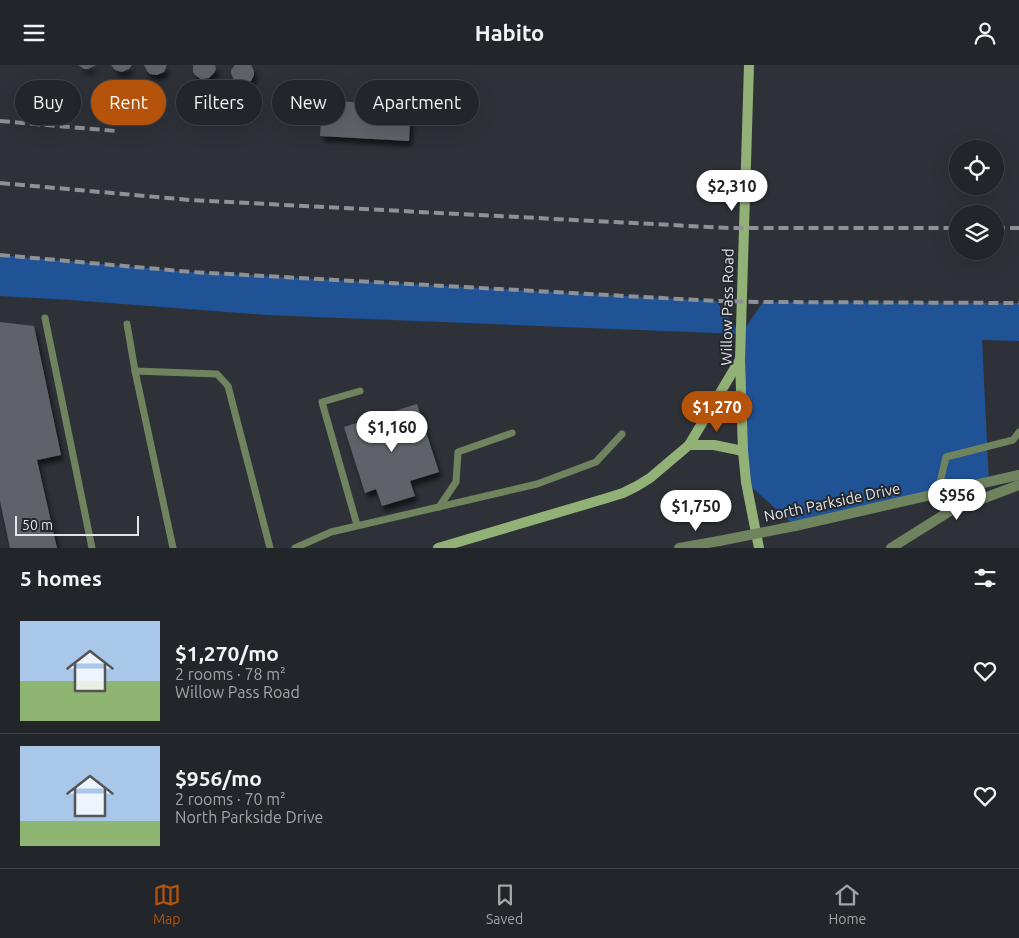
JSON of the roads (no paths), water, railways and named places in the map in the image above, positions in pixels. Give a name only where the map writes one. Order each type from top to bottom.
[{"type":"main road","name":"Willow Pass Road","points":[[749,65],[740,360],[746,482],[759,548]]},
{"type":"main road","points":[[438,548],[623,493],[650,478],[689,445],[740,360]]},
{"type":"main road","points":[[689,445],[714,445],[743,451]]},
{"type":"street","name":"North Parkside Drive","points":[[679,548],[795,526],[1019,475]]},
{"type":"street","points":[[891,548],[950,511],[1019,485]]},
{"type":"lane","points":[[45,318],[92,548]]},
{"type":"lane","points":[[127,325],[173,548]]},
{"type":"lane","points":[[135,371],[217,374],[228,386],[270,548]]},
{"type":"lane","points":[[357,525],[322,402],[360,391]]},
{"type":"lane","points":[[936,495],[946,457],[1014,441],[1019,432]]},
{"type":"lane","points":[[439,507],[456,482],[458,451],[512,433]]},
{"type":"lane","points":[[295,548],[330,531],[536,484],[596,462],[622,435]]},
{"type":"railway","points":[[0,121],[116,131]]},
{"type":"railway","points":[[0,183],[190,200],[729,228],[949,228]]},
{"type":"railway","points":[[1004,228],[1019,228]]},
{"type":"railway","points":[[0,255],[192,272],[716,301],[1019,303]]}]
